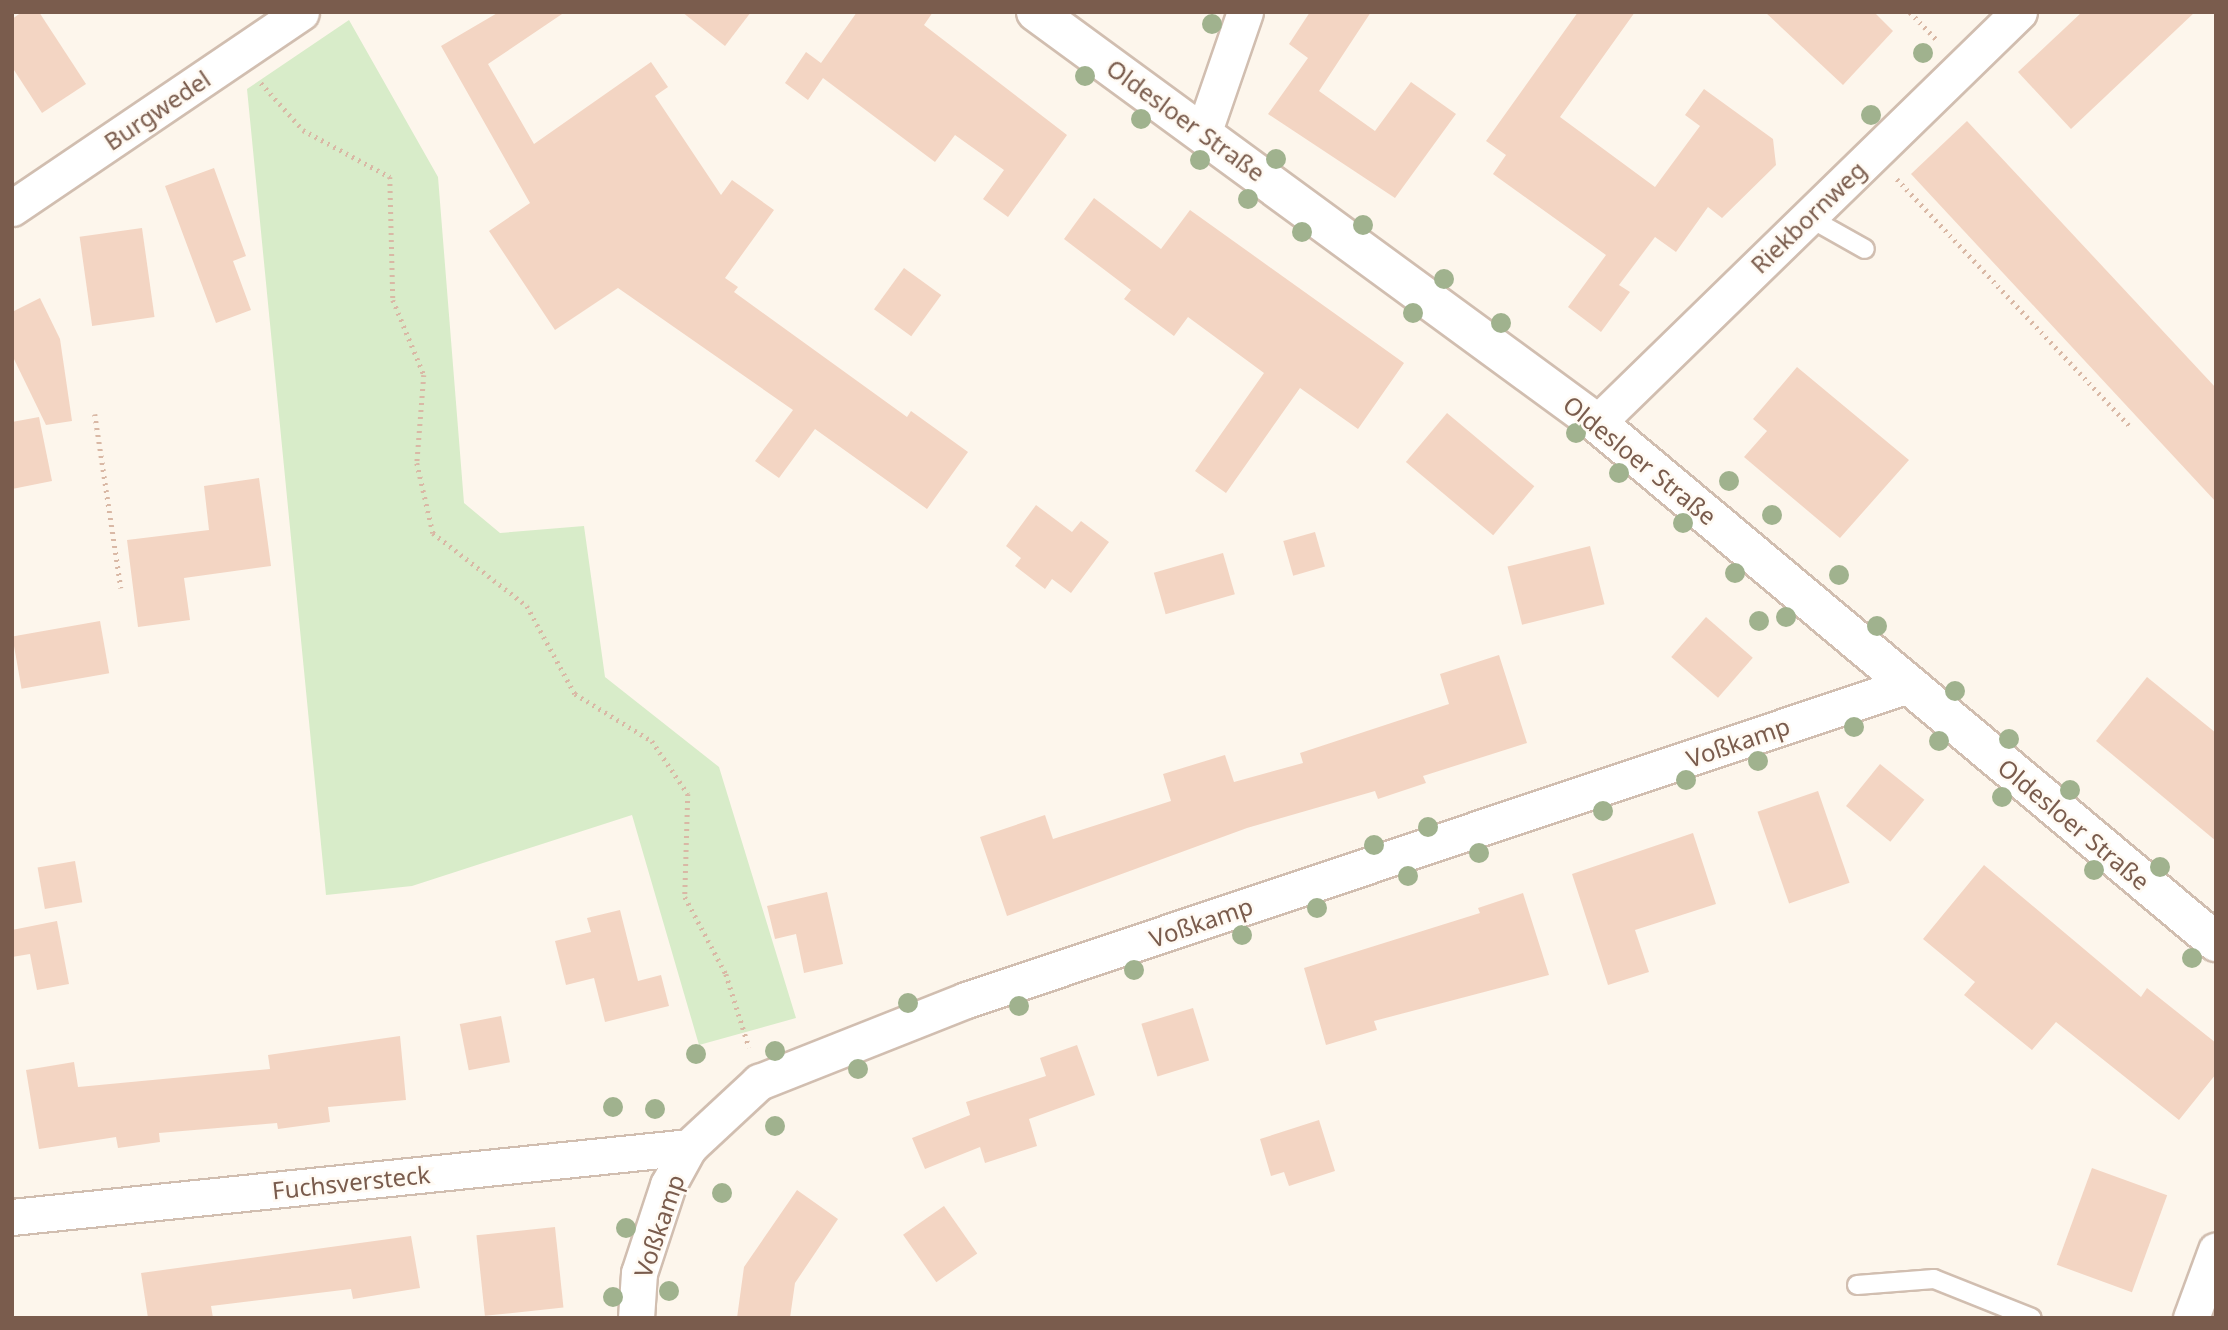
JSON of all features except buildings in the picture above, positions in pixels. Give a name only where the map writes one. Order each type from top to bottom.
[{"type":"main road","name":"Oldesloer Straße","points":[[1037,12],[1204,131],[1597,422],[2216,942]]},
{"type":"street","name":"Burgwedel","points":[[12,208],[301,12]]},
{"type":"street","points":[[1204,131],[1245,12]]},
{"type":"street","name":"Riekbornweg","points":[[1597,422],[2019,12]]},
{"type":"street","name":"Voßkamp","points":[[636,1318],[639,1273],[668,1185],[689,1147],[759,1082],[966,1000],[1908,685]]},
{"type":"street","name":"Fuchsversteck","points":[[12,1217],[689,1147]]},
{"type":"street","points":[[2191,1318],[2216,1250]]},
{"type":"lane","points":[[1808,217],[1865,249]]},
{"type":"lane","points":[[1857,1285],[1934,1279],[2032,1318]]},
{"type":"path","points":[[240,54],[303,131],[390,177],[394,300],[424,375],[417,463],[433,533],[527,606],[575,694],[652,741],[688,794],[685,897],[726,974],[759,1082]]},
{"type":"path","points":[[1863,162],[2131,428]]},
{"type":"path","points":[[95,414],[121,588]]},
{"type":"green space","points":[[349,20],[438,177],[464,503],[500,533],[584,526],[605,677],[719,767],[796,1018],[699,1045],[632,815],[412,886],[326,895],[247,89]]}]
